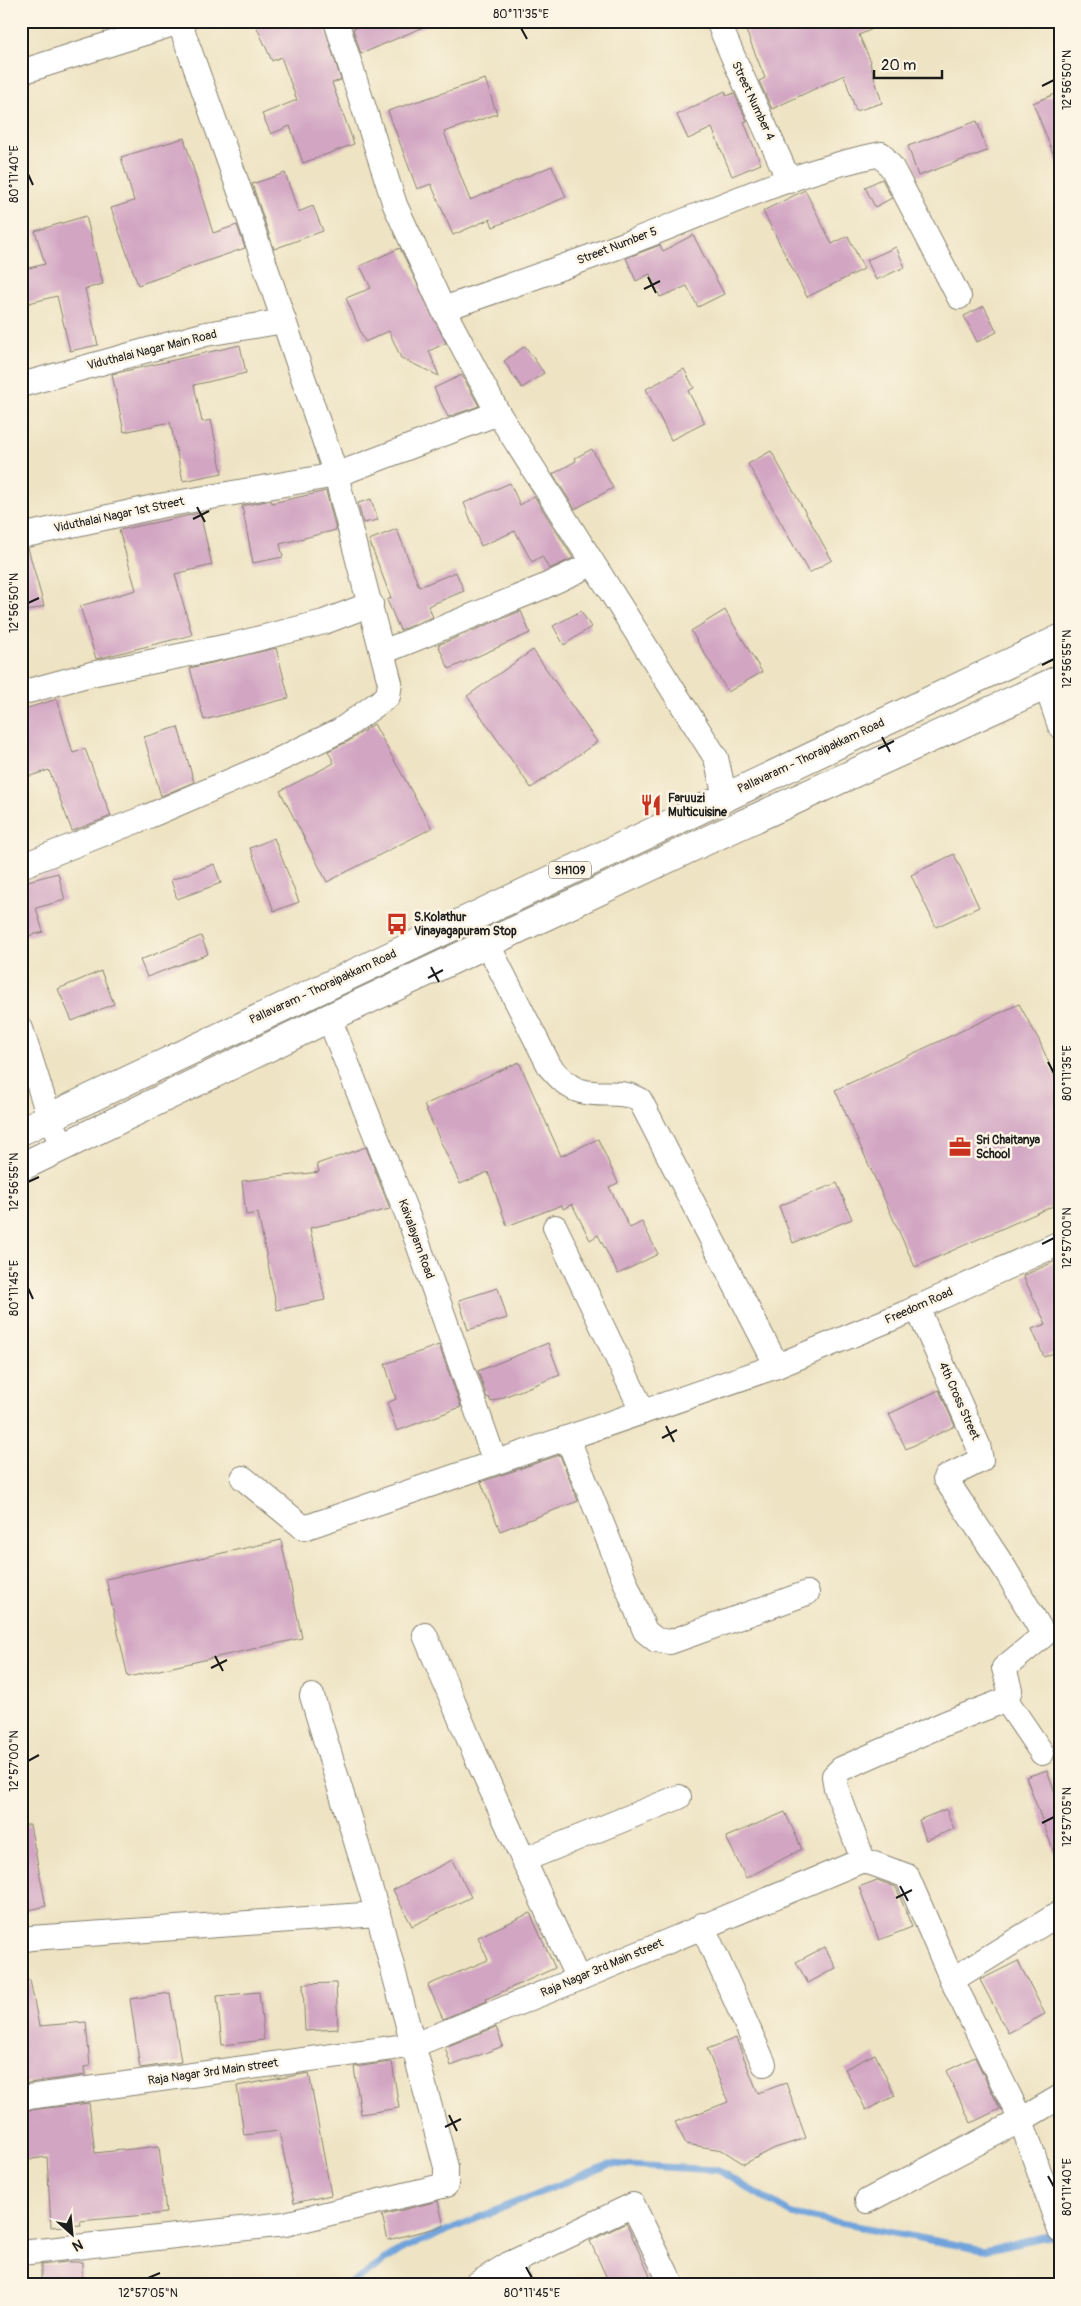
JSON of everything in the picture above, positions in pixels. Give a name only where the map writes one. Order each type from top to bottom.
[{"type":"main road","name":"Pallavaram - Thoraipakkam Road","points":[[21,1131],[1060,639]]},
{"type":"main road","name":"SH109","points":[[21,1166],[698,844],[1053,682]]},
{"type":"main road","points":[[687,815],[698,844]]},
{"type":"street","points":[[21,72],[179,21],[244,203],[336,475],[390,683],[388,696],[341,730],[149,816],[21,866]]},
{"type":"street","points":[[336,21],[395,205],[443,309],[498,413],[716,758],[725,797]]},
{"type":"street","name":"Street Number 4","points":[[718,21],[736,66],[765,124],[789,181]]},
{"type":"street","name":"Street Number 5","points":[[443,309],[634,240],[719,206],[789,181],[857,159],[881,154],[892,168],[959,297]]},
{"type":"street","name":"Viduthalai Nagar Main Road","points":[[21,385],[206,334],[284,322]]},
{"type":"street","name":"Viduthalai Nagar 1st Street","points":[[21,536],[159,506],[336,475],[498,413]]},
{"type":"street","points":[[383,652],[543,587],[592,564]]},
{"type":"street","points":[[21,692],[91,674],[233,645],[324,622],[371,604]]},
{"type":"street","points":[[1053,682],[1060,726]]},
{"type":"street","points":[[487,943],[550,1066],[563,1081],[581,1091],[629,1094],[640,1100],[776,1366]]},
{"type":"street","name":"Kaivalayam Road","points":[[329,1018],[411,1224],[495,1462]]},
{"type":"street","points":[[22,1037],[50,1117],[63,1146]]},
{"type":"street","points":[[555,1227],[643,1412]]},
{"type":"street","name":"Freedom Road","points":[[243,1478],[304,1528],[495,1462],[568,1439],[776,1366],[1060,1244]]},
{"type":"street","name":"4th Cross Street","points":[[917,1307],[978,1445],[981,1460],[945,1478],[1005,1570],[1044,1635],[1004,1668],[1010,1690],[1006,1700]]},
{"type":"street","points":[[568,1439],[646,1631],[656,1640],[670,1642],[807,1593]]},
{"type":"street","points":[[425,1635],[476,1756],[578,1979]]},
{"type":"street","points":[[21,2253],[285,2224],[446,2186],[446,2167],[414,2045],[378,1914],[312,1696]]},
{"type":"street","points":[[1042,1753],[1006,1700],[946,1723],[841,1769],[834,1776],[836,1788],[863,1860],[907,1876],[952,1980],[1021,2120],[1059,2231]]},
{"type":"street","points":[[523,1860],[679,1797]]},
{"type":"street","name":"Raja Nagar 3rd Main street","points":[[21,2098],[414,2045],[863,1860]]},
{"type":"street","points":[[952,1980],[1060,1913]]},
{"type":"street","points":[[21,1940],[378,1914]]},
{"type":"street","points":[[702,1925],[764,2064]]},
{"type":"street","points":[[867,2201],[1021,2120],[1060,2097]]},
{"type":"street","points":[[475,2285],[509,2264],[633,2205],[672,2285]]},
{"type":"street","points":[[509,2264],[521,2285]]},
{"type":"building","points":[[254,21],[323,21],[341,80],[332,83],[354,144],[303,163],[290,126],[271,134],[262,114],[297,100],[281,57],[272,61]]},
{"type":"building","points":[[372,21],[437,21],[361,54],[353,29]]},
{"type":"building","points":[[742,21],[890,21],[859,35],[871,62],[882,103],[856,111],[844,75],[772,109],[759,81],[765,78]]},
{"type":"building","points":[[485,79],[497,114],[444,132],[470,200],[552,166],[566,197],[493,227],[490,219],[453,235],[431,184],[417,189],[388,111]]},
{"type":"building","points":[[725,91],[727,96],[734,93],[747,121],[744,122],[761,164],[732,176],[712,128],[688,139],[677,115]]},
{"type":"building","points":[[1060,92],[1060,168],[1059,168],[1033,103]]},
{"type":"building","points":[[977,121],[987,151],[918,176],[908,146]]},
{"type":"building","points":[[184,138],[213,233],[237,225],[245,248],[138,285],[111,208],[134,201],[121,157]]},
{"type":"building","points":[[285,173],[298,212],[313,206],[323,231],[274,249],[252,184]]},
{"type":"building","points":[[882,179],[892,198],[875,207],[865,187]]},
{"type":"building","points":[[805,190],[832,244],[848,236],[864,269],[807,297],[763,211]]},
{"type":"building","points":[[86,216],[103,284],[85,289],[98,345],[70,351],[57,296],[21,305],[21,270],[45,264],[35,231]]},
{"type":"building","points":[[693,235],[724,294],[698,307],[687,286],[660,297],[650,274],[636,281],[626,258],[660,245],[663,251]]},
{"type":"building","points":[[896,247],[905,267],[876,280],[867,260]]},
{"type":"building","points":[[400,248],[446,343],[429,351],[439,376],[401,358],[389,331],[365,342],[346,298],[371,288],[360,266]]},
{"type":"building","points":[[984,306],[997,332],[977,342],[964,316]]},
{"type":"building","points":[[240,345],[246,373],[194,385],[202,422],[211,420],[222,473],[183,481],[170,422],[124,432],[112,374]]},
{"type":"building","points":[[525,346],[544,373],[522,388],[504,361]]},
{"type":"building","points":[[684,369],[694,388],[688,391],[705,423],[671,440],[646,389]]},
{"type":"building","points":[[462,375],[479,406],[448,417],[434,388]]},
{"type":"building","points":[[592,449],[613,488],[575,509],[553,474],[576,461],[575,458]]},
{"type":"building","points":[[771,451],[832,560],[809,573],[748,464]]},
{"type":"building","points":[[510,483],[520,505],[534,496],[573,558],[549,569],[542,556],[532,562],[515,531],[481,546],[464,503]]},
{"type":"building","points":[[326,491],[336,530],[280,544],[283,557],[253,563],[242,506],[271,500],[272,503]]},
{"type":"building","points":[[371,499],[378,520],[363,523],[358,503]]},
{"type":"building","points":[[200,513],[212,565],[175,574],[192,635],[96,659],[80,606],[136,590],[119,530]]},
{"type":"building","points":[[397,529],[419,587],[456,572],[464,591],[428,606],[433,617],[400,630],[387,600],[391,598],[369,540]]},
{"type":"building","points":[[28,548],[44,606],[21,613],[21,549]]},
{"type":"building","points":[[725,610],[762,672],[728,692],[691,631]]},
{"type":"building","points":[[521,611],[530,633],[449,669],[438,645]]},
{"type":"building","points":[[581,611],[591,627],[564,645],[553,626]]},
{"type":"building","points":[[276,648],[289,698],[204,720],[190,668]]},
{"type":"building","points":[[533,650],[597,742],[531,788],[467,696]]},
{"type":"building","points":[[57,699],[73,753],[85,749],[111,816],[72,831],[49,770],[21,779],[21,710]]},
{"type":"building","points":[[374,724],[432,828],[327,882],[280,791],[334,763],[328,751],[349,741]]},
{"type":"building","points":[[178,727],[194,782],[161,796],[144,737]]},
{"type":"building","points":[[274,838],[299,902],[274,911],[250,848]]},
{"type":"building","points":[[954,854],[979,907],[936,927],[911,875]]},
{"type":"building","points":[[214,864],[221,883],[177,899],[171,880]]},
{"type":"building","points":[[58,873],[65,900],[36,908],[43,932],[21,938],[21,879],[27,878],[28,881]]},
{"type":"building","points":[[201,936],[208,954],[147,977],[140,960]]},
{"type":"building","points":[[101,971],[114,1004],[72,1021],[58,989]]},
{"type":"building","name":"Sri Chaitanya School","points":[[1019,1004],[1039,1040],[1060,1089],[1060,1203],[915,1267],[835,1090]]},
{"type":"building","points":[[519,1062],[561,1156],[598,1139],[618,1183],[609,1187],[630,1228],[642,1222],[658,1254],[618,1274],[598,1235],[590,1240],[572,1204],[563,1209],[562,1205],[507,1226],[488,1172],[460,1184],[424,1105]]},
{"type":"building","points":[[366,1147],[390,1209],[310,1228],[325,1300],[277,1310],[258,1213],[246,1215],[242,1181],[319,1172],[317,1164]]},
{"type":"building","points":[[837,1183],[852,1219],[793,1243],[779,1206]]},
{"type":"building","points":[[1060,1259],[1060,1354],[1058,1351],[1044,1357],[1032,1329],[1046,1324],[1023,1276]]},
{"type":"building","points":[[498,1288],[507,1318],[468,1330],[459,1300]]},
{"type":"building","points":[[548,1343],[560,1375],[491,1402],[489,1397],[487,1398],[478,1371]]},
{"type":"building","points":[[439,1345],[461,1407],[397,1431],[387,1403],[396,1399],[385,1364]]},
{"type":"building","points":[[939,1390],[955,1426],[906,1449],[889,1414]]},
{"type":"building","points":[[560,1455],[578,1501],[500,1531],[481,1482]]},
{"type":"building","points":[[281,1540],[302,1638],[128,1677],[106,1579]]},
{"type":"building","points":[[1047,1770],[1060,1806],[1060,1863],[1058,1863],[1026,1777]]},
{"type":"building","points":[[946,1809],[954,1829],[926,1840],[919,1820]]},
{"type":"building","points":[[785,1812],[802,1849],[746,1878],[726,1837]]},
{"type":"building","points":[[21,1825],[30,1825],[46,1906],[21,1912]]},
{"type":"building","points":[[452,1860],[471,1897],[412,1926],[393,1890]]},
{"type":"building","points":[[877,1880],[896,1887],[912,1927],[879,1940],[859,1887]]},
{"type":"building","points":[[530,1913],[555,1968],[486,1999],[487,2001],[443,2019],[428,1985],[488,1960],[478,1937]]},
{"type":"building","points":[[825,1947],[836,1968],[808,1983],[796,1962]]},
{"type":"building","points":[[1018,1961],[1045,2014],[1008,2033],[980,1980]]},
{"type":"building","points":[[21,1980],[30,1980],[39,2026],[86,2022],[90,2066],[84,2067],[85,2075],[21,2084]]},
{"type":"building","points":[[336,1983],[338,2029],[305,2031],[303,1984]]},
{"type":"building","points":[[259,1992],[264,2040],[222,2045],[217,1996]]},
{"type":"building","points":[[170,1993],[181,2062],[140,2068],[130,1999]]},
{"type":"building","points":[[496,2027],[503,2046],[451,2066],[445,2047]]},
{"type":"building","points":[[736,2038],[758,2093],[786,2083],[806,2138],[775,2148],[744,2164],[722,2150],[686,2144],[675,2122],[728,2102],[707,2049]]},
{"type":"building","points":[[875,2054],[895,2096],[866,2110],[845,2069]]},
{"type":"building","points":[[975,2057],[1000,2109],[971,2123],[946,2071]]},
{"type":"building","points":[[392,2062],[399,2108],[361,2114],[354,2067]]},
{"type":"building","points":[[309,2073],[331,2195],[294,2203],[279,2131],[244,2135],[237,2086]]},
{"type":"building","points":[[89,2103],[95,2153],[159,2146],[166,2213],[80,2221],[81,2225],[51,2227],[47,2157],[25,2160],[21,2131],[21,2111]]},
{"type":"building","points":[[438,2201],[444,2226],[388,2240],[382,2215]]},
{"type":"building","points":[[626,2223],[654,2285],[610,2285],[590,2241]]},
{"type":"building","points":[[82,2262],[82,2285],[41,2285],[41,2265]]},
{"type":"waterway","points":[[349,2285],[402,2249],[610,2164],[717,2170],[792,2214],[984,2250],[1057,2234]]},
{"type":"place","name":"Faruuzi Multicuisine","points":[[651,805]]},
{"type":"place","name":"S.Kolathur Vinayagapuram Stop","points":[[397,924]]},
{"type":"place","name":"Sri Chaitanya School","points":[[960,1147]]}]
